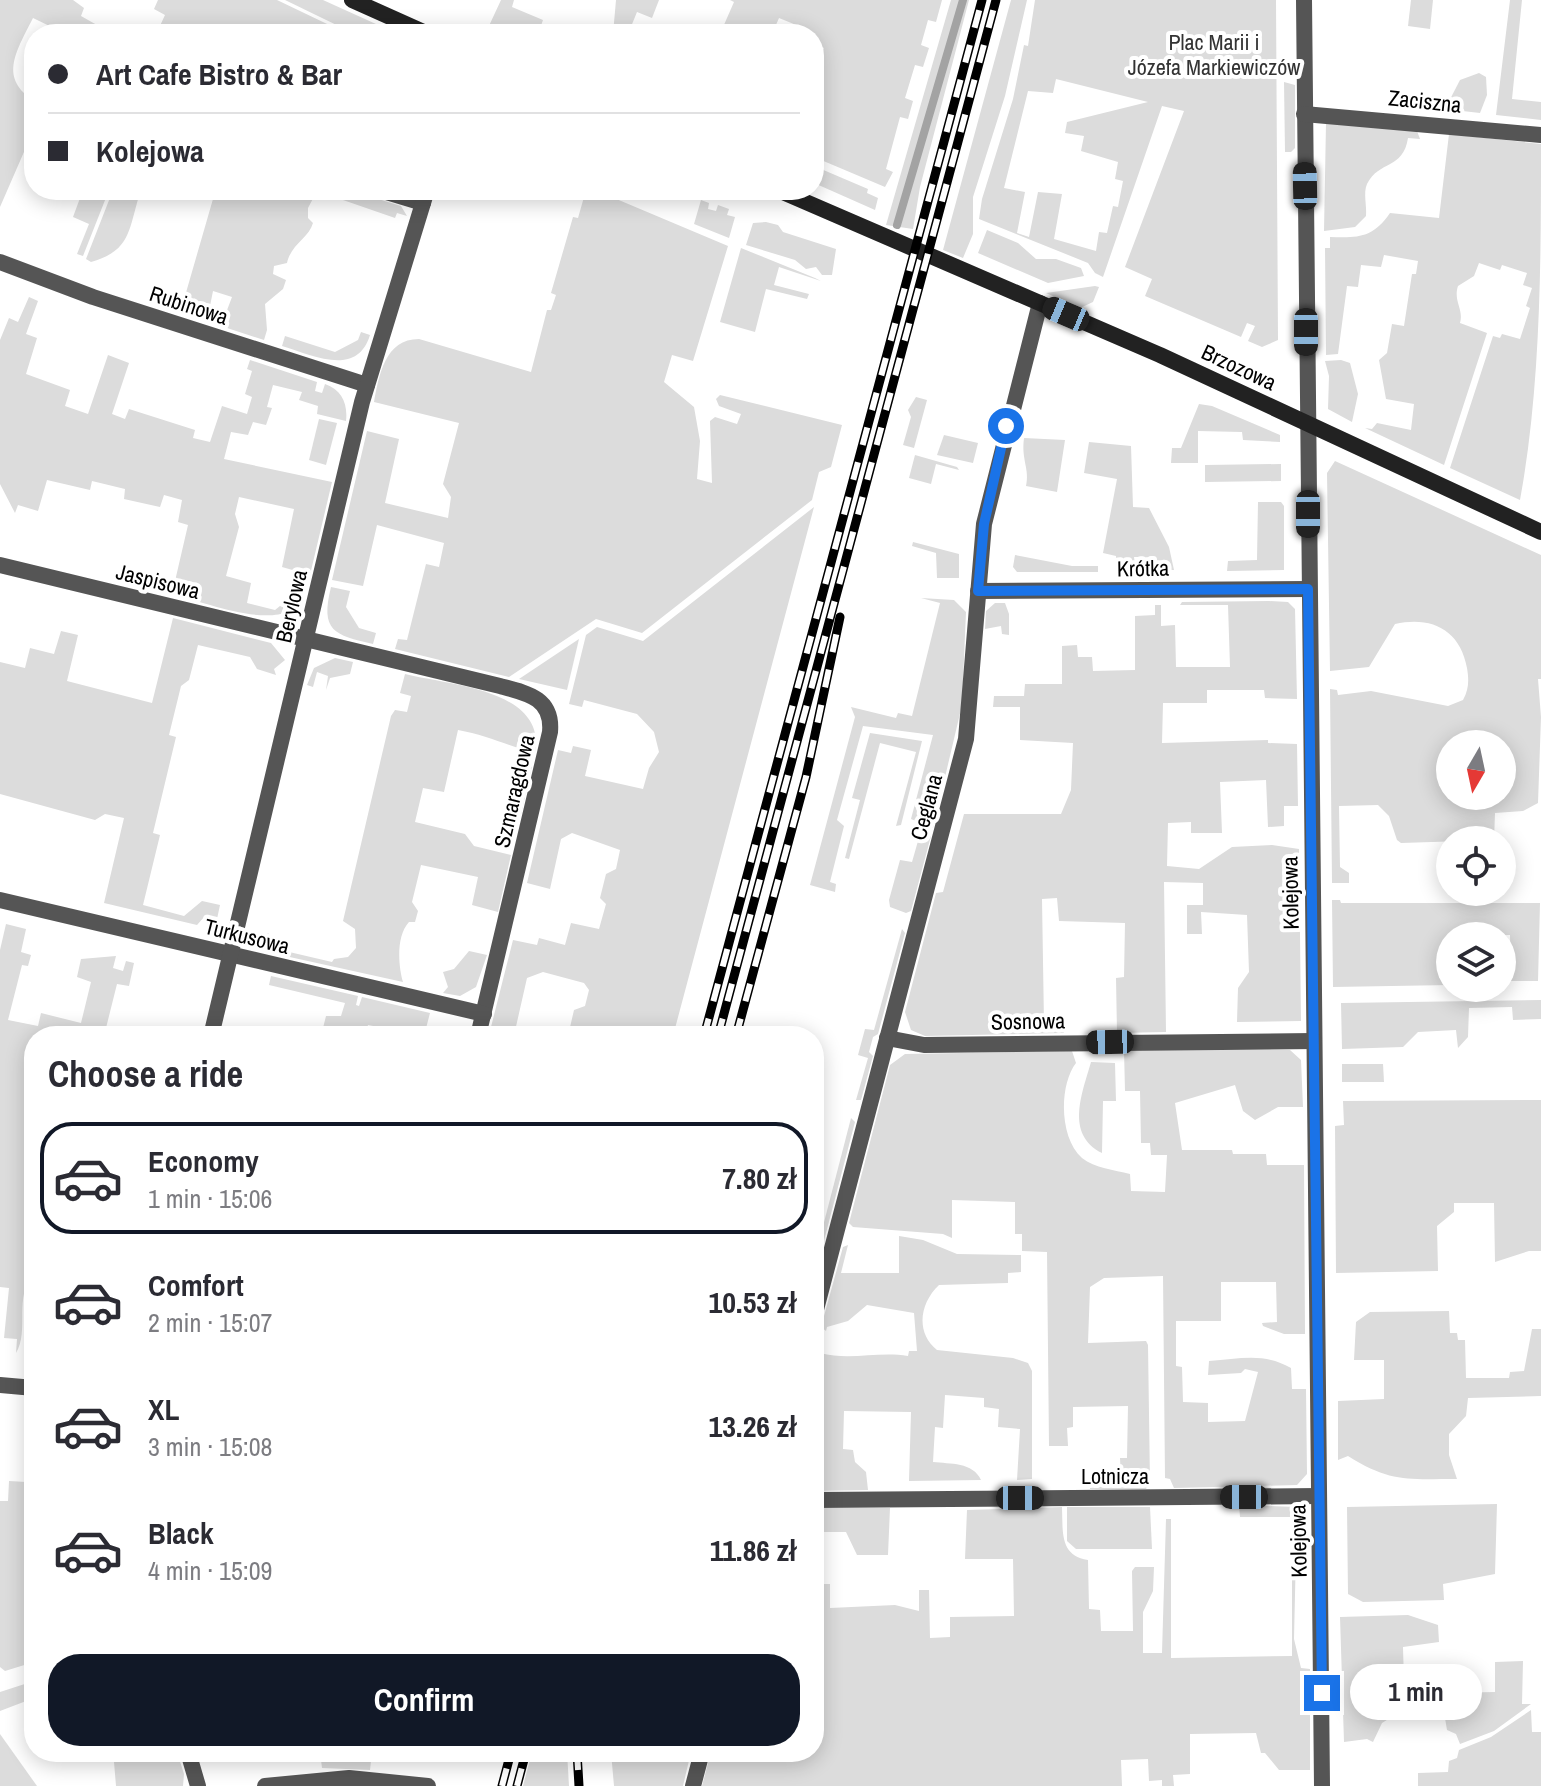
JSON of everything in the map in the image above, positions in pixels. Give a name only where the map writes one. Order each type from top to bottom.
[{"type":"street","points":[[352,0],[406,24]]},
{"type":"street","name":"Kolejowa","points":[[1304,0],[1322,1786]]},
{"type":"street","name":"Zaciszna","points":[[1304,114],[1541,135]]},
{"type":"street","name":"Berylowa","points":[[213,1026],[367,385],[424,200]]},
{"type":"street","name":"Brzozowa","points":[[801,200],[1307,422],[1541,532]]},
{"type":"street","name":"Rubinowa","points":[[0,262],[93,297],[367,385]]},
{"type":"street","name":"Ceglana","points":[[824,1279],[966,739],[972,701],[978,591],[991,490],[1040,303]]},
{"type":"street","name":"Jaspisowa","points":[[0,565],[306,639]]},
{"type":"street","name":"Krótka","points":[[978,591],[1308,589]]},
{"type":"street","name":"Szmaragdowa","points":[[306,639],[530,694],[548,709],[551,724],[547,747],[481,1026]]},
{"type":"street","name":"Turkusowa","points":[[0,900],[484,1014]]},
{"type":"street","name":"Sosnowa","points":[[887,1038],[924,1045],[1314,1041]]},
{"type":"street","points":[[0,1385],[24,1387]]},
{"type":"street","name":"Lotnicza","points":[[824,1500],[1319,1496]]},
{"type":"street","points":[[191,1762],[198,1786]]},
{"type":"street","points":[[693,1786],[699,1762]]},
{"type":"street","points":[[265,1786],[327,1778],[428,1786]]},
{"type":"green space","points":[[0,0],[73,0],[84,8],[81,16],[95,24],[45,24],[33,18],[30,24],[24,24],[14,74],[24,93],[24,152],[0,207]]},
{"type":"green space","points":[[158,0],[277,0],[327,24],[161,24],[165,15],[154,9]]},
{"type":"green space","points":[[285,0],[323,0],[376,24],[334,24]]},
{"type":"green space","points":[[501,0],[514,0],[512,7],[543,20],[542,24],[490,24]]},
{"type":"green space","points":[[616,0],[659,0],[652,18],[637,12],[632,24],[614,24]]},
{"type":"green space","points":[[730,0],[942,0],[936,22],[928,20],[921,45],[929,48],[923,67],[915,65],[905,98],[913,101],[908,119],[900,117],[886,169],[893,172],[885,187],[824,161],[824,24],[794,24],[779,18],[776,24],[724,24],[734,2]]},
{"type":"green space","points":[[951,0],[969,0],[920,187],[913,229],[886,225]]},
{"type":"green space","points":[[1011,0],[1027,0],[1005,96],[973,197],[973,234],[963,258],[943,250]]},
{"type":"green space","name":"Plac Marii i Józefa Markiewiczów","points":[[1035,0],[1276,0],[1278,340],[1262,347],[1248,341],[1255,326],[1247,323],[1241,337],[1145,296],[1152,279],[1125,267],[1184,111],[1162,106],[1103,277],[1095,273],[1088,263],[979,219],[982,199],[1013,99],[1024,45],[1028,46]],"holes":[[[1056,79],[1148,102],[1067,122],[1065,133],[1084,136],[1081,151],[1118,162],[1115,179],[1123,181],[1118,207],[1113,206],[1107,233],[1099,232],[1096,251],[1054,239],[1062,194],[1038,192],[1029,237],[1017,233],[1025,192],[1004,188],[1028,91],[1053,93]]]},
{"type":"green space","points":[[1411,0],[1433,0],[1430,29],[1408,26]]},
{"type":"green space","points":[[1510,0],[1522,0],[1512,99],[1541,102],[1541,120],[1496,115]]},
{"type":"green space","points":[[1479,73],[1486,77],[1487,95],[1480,113],[1445,109],[1460,80]]},
{"type":"green space","points":[[1284,82],[1295,85],[1295,148],[1291,152],[1285,152]]},
{"type":"green space","points":[[1326,123],[1417,131],[1420,139],[1408,138],[1401,155],[1372,176],[1366,188],[1366,216],[1355,227],[1324,231]]},
{"type":"green space","points":[[1449,134],[1541,144],[1536,368],[1520,500],[1450,468],[1493,336],[1500,338],[1502,334],[1520,339],[1530,308],[1526,306],[1532,288],[1523,285],[1527,273],[1502,265],[1500,270],[1479,263],[1474,276],[1458,286],[1460,323],[1487,333],[1444,465],[1365,428],[1372,429],[1377,423],[1411,430],[1414,404],[1386,399],[1379,360],[1387,353],[1392,324],[1404,326],[1412,274],[1416,274],[1418,261],[1384,255],[1381,267],[1361,265],[1358,287],[1347,286],[1338,354],[1326,355],[1325,248],[1330,248],[1330,237],[1364,235],[1390,213],[1439,218]]},
{"type":"green space","points":[[824,170],[868,189],[867,193],[878,198],[875,210],[824,187]]},
{"type":"green space","points":[[79,200],[105,200],[83,256],[77,254],[89,224],[73,217]]},
{"type":"green space","points":[[109,200],[138,200],[122,244],[105,257],[91,262],[86,259]]},
{"type":"green space","points":[[213,200],[312,200],[308,208],[308,218],[313,223],[311,228],[292,251],[287,263],[274,266],[273,274],[286,280],[283,289],[265,304],[267,330],[264,340],[221,326],[232,297],[213,291],[209,311],[183,303]]},
{"type":"green space","points":[[343,200],[382,200],[401,206],[407,216],[397,213],[395,218]]},
{"type":"green space","points":[[583,200],[619,200],[728,246],[693,361],[672,355],[664,382],[694,407],[700,441],[697,479],[712,483],[710,421],[715,417],[737,424],[741,414],[719,406],[716,399],[720,395],[842,425],[831,467],[819,472],[812,500],[642,633],[596,619],[509,677],[395,649],[398,639],[407,640],[426,564],[439,567],[444,543],[377,525],[363,586],[332,580],[367,431],[399,439],[385,503],[448,518],[451,497],[443,484],[459,423],[374,402],[381,370],[398,345],[419,339],[531,372],[547,310],[551,310],[556,295],[551,293],[573,217],[578,218]]},
{"type":"green space","points":[[701,200],[709,203],[708,209],[716,211],[718,205],[729,209],[727,215],[735,217],[729,238],[694,224]]},
{"type":"green space","points":[[753,223],[778,225],[783,232],[836,249],[832,275],[822,275],[816,267],[806,269],[795,260],[746,245]]},
{"type":"green space","points":[[987,230],[1018,243],[1036,259],[1056,259],[1081,268],[1084,276],[1048,283],[978,253]]},
{"type":"green space","points":[[741,248],[821,281],[779,267],[774,285],[809,294],[807,299],[766,289],[755,332],[720,322]]},
{"type":"green space","points":[[1099,287],[1093,302],[1080,308],[1046,293]]},
{"type":"green space","points":[[29,297],[38,301],[26,334],[37,338],[26,374],[70,390],[65,406],[88,414],[108,355],[129,363],[112,414],[125,419],[129,409],[195,430],[193,438],[210,442],[222,406],[247,414],[252,397],[245,394],[252,371],[247,369],[250,360],[317,382],[315,391],[322,393],[325,384],[340,394],[345,403],[346,421],[317,414],[318,406],[299,400],[302,392],[273,385],[267,407],[272,408],[266,425],[253,422],[248,435],[231,432],[224,459],[332,482],[310,575],[282,567],[294,509],[239,497],[235,514],[239,527],[226,576],[251,583],[247,603],[275,610],[296,593],[304,597],[294,608],[280,614],[244,613],[172,594],[188,525],[178,522],[182,500],[164,495],[160,507],[124,499],[125,489],[92,481],[90,490],[47,480],[38,511],[18,505],[15,513],[0,484],[0,340],[9,318],[18,322]]},
{"type":"green space","points":[[361,332],[370,335],[364,348],[344,360],[320,358],[282,346],[285,336],[335,352],[358,340]]},
{"type":"green space","points":[[1325,361],[1350,363],[1358,394],[1352,422],[1328,409],[1329,376]]},
{"type":"green space","points":[[916,397],[927,400],[914,448],[903,445],[911,417],[908,410]]},
{"type":"green space","points":[[1199,404],[1212,406],[1280,435],[1280,442],[1243,440],[1242,432],[1198,431],[1198,463],[1171,463],[1172,448],[1181,448]]},
{"type":"green space","points":[[319,419],[337,423],[326,465],[309,460]]},
{"type":"green space","points":[[944,435],[978,443],[973,463],[937,455]]},
{"type":"green space","points":[[1024,438],[1065,440],[1057,492],[1026,486]]},
{"type":"green space","points":[[1089,442],[1131,446],[1133,507],[1149,508],[1169,547],[1174,570],[1144,570],[1143,557],[1134,557],[1135,565],[1116,565],[1116,556],[1103,553],[1117,479],[1084,473]]},
{"type":"green space","points":[[915,455],[959,470],[936,464],[931,484],[909,478]]},
{"type":"green space","points":[[1335,461],[1541,555],[1538,803],[1523,811],[1495,813],[1495,826],[1436,826],[1436,842],[1401,843],[1397,840],[1389,816],[1378,805],[1339,806],[1340,867],[1349,873],[1349,883],[1332,883],[1330,689],[1337,690],[1338,695],[1371,691],[1448,706],[1463,700],[1468,677],[1463,655],[1451,635],[1432,624],[1421,622],[1395,624],[1369,667],[1330,671],[1327,473]]},
{"type":"green space","points":[[1281,464],[1281,481],[1205,482],[1205,465]]},
{"type":"green space","points":[[1258,502],[1281,502],[1284,506],[1284,570],[1227,571],[1228,561],[1257,560]]},
{"type":"green space","points":[[814,507],[676,1026],[570,1026],[574,1010],[585,1006],[589,990],[584,983],[543,972],[527,978],[516,1026],[491,1026],[513,940],[537,945],[539,938],[565,945],[571,923],[599,929],[606,904],[600,898],[606,874],[616,869],[620,850],[572,833],[561,839],[550,889],[527,883],[558,750],[571,753],[573,746],[591,750],[585,776],[643,789],[649,768],[659,752],[654,732],[637,714],[584,700],[582,707],[569,704],[586,635],[597,627],[643,641]]},
{"type":"green space","points":[[913,542],[959,554],[959,578],[937,578],[936,553],[912,546]]},
{"type":"green space","points":[[1015,555],[1072,566],[1098,566],[1098,572],[1017,572],[1013,567]]},
{"type":"green space","points":[[331,587],[350,591],[346,607],[359,628],[376,633],[373,644],[333,629],[327,613]]},
{"type":"green space","points":[[921,598],[954,600],[966,612],[962,705],[933,828],[911,819],[933,735],[863,726],[837,820],[844,826],[830,882],[836,884],[835,892],[810,885],[855,717],[851,707],[896,718],[898,713],[912,716],[940,603]]},
{"type":"green space","points":[[1182,602],[1288,602],[1295,609],[1297,699],[1265,698],[1264,690],[1207,690],[1207,703],[1163,703],[1162,743],[1268,740],[1268,743],[1297,744],[1298,806],[1284,806],[1284,826],[1268,827],[1266,780],[1220,782],[1222,833],[1191,833],[1191,822],[1168,823],[1167,866],[1199,869],[1232,847],[1272,845],[1299,849],[1301,1021],[1237,1022],[1238,988],[1249,972],[1247,915],[1201,912],[1202,934],[1187,934],[1187,905],[1203,905],[1203,883],[1164,882],[1166,1032],[1117,1033],[1116,978],[1124,977],[1125,923],[1059,921],[1057,898],[1042,899],[1044,1023],[1064,1024],[1064,1033],[925,1036],[911,1030],[905,1012],[936,893],[943,892],[964,814],[1061,814],[1071,790],[1073,743],[1020,740],[1020,707],[993,707],[994,696],[1024,696],[1025,684],[1062,684],[1062,646],[1077,645],[1078,657],[1092,657],[1093,671],[1135,670],[1135,616],[1155,615],[1155,605],[1161,605],[1161,626],[1175,625],[1176,667],[1230,667],[1228,605],[1180,605]]},
{"type":"green space","points":[[995,603],[1005,603],[1009,614],[1009,635],[1002,634],[1001,626],[985,629],[986,611]]},
{"type":"green space","points":[[173,618],[271,643],[285,660],[274,669],[276,675],[257,669],[250,657],[198,645],[189,680],[181,686],[169,735],[176,737],[153,833],[160,835],[143,905],[184,916],[202,901],[220,905],[217,919],[205,916],[197,925],[104,903],[124,818],[105,814],[95,820],[0,794],[0,662],[25,668],[30,648],[54,654],[61,631],[78,635],[67,681],[152,703]]},
{"type":"green space","points":[[579,639],[567,690],[519,679]]},
{"type":"green space","points":[[335,658],[353,662],[350,674],[330,678],[326,690],[328,676],[317,672],[313,687],[307,685],[314,668]]},
{"type":"green space","points":[[405,674],[491,694],[526,715],[535,732],[535,753],[458,730],[444,792],[423,788],[415,822],[465,834],[474,846],[511,855],[498,912],[472,905],[478,877],[421,865],[412,902],[418,911],[415,922],[409,922],[405,928],[400,944],[403,982],[267,952],[258,945],[268,933],[285,951],[332,962],[348,957],[356,948],[355,929],[343,921],[391,716],[395,710],[407,712],[411,696],[400,693]]},
{"type":"green space","points":[[870,733],[922,741],[901,825],[896,826],[916,752],[880,743],[849,859],[845,858],[860,800],[852,798]]},
{"type":"green space","points":[[520,763],[532,766],[521,814],[508,811]]},
{"type":"green space","points":[[920,834],[931,836],[911,911],[906,913],[890,907],[889,900],[900,860],[912,862]]},
{"type":"green space","points":[[1332,900],[1340,900],[1341,903],[1436,903],[1436,906],[1540,903],[1538,981],[1516,981],[1516,922],[1436,922],[1436,985],[1333,987]]},
{"type":"green space","points":[[6,924],[26,929],[21,952],[31,955],[28,966],[22,965],[8,1020],[38,1026],[24,1026],[24,1293],[22,1334],[16,1353],[17,1339],[4,1338],[9,1288],[0,1287],[0,950]]},
{"type":"green space","points":[[902,929],[905,933],[878,1034],[873,1037],[869,1052],[873,1056],[861,1100],[856,1100],[868,1058],[858,1055],[865,1029],[874,1030]]},
{"type":"green space","points":[[469,951],[487,955],[476,987],[460,996],[443,993],[448,987],[443,972],[454,969]]},
{"type":"green space","points":[[116,956],[113,968],[123,971],[126,961],[134,963],[129,986],[117,984],[106,1026],[38,1026],[41,1013],[81,1023],[91,982],[77,977],[81,959]]},
{"type":"green space","points":[[271,976],[358,996],[356,1005],[359,1006],[362,997],[430,1013],[427,1026],[324,1026],[326,1016],[341,1016],[345,1003],[269,985]]},
{"type":"green space","points":[[1541,1000],[1541,1019],[1513,1020],[1512,1007],[1469,1008],[1468,1037],[1458,1048],[1456,1030],[1418,1032],[1403,1047],[1342,1049],[1341,1003]]},
{"type":"green space","points":[[1124,1050],[1290,1050],[1301,1060],[1303,1107],[1278,1107],[1255,1120],[1243,1111],[1235,1085],[1175,1103],[1182,1150],[1266,1154],[1267,1165],[1304,1165],[1305,1334],[1284,1334],[1263,1326],[1262,1323],[1277,1322],[1276,1282],[1221,1282],[1221,1321],[1176,1321],[1176,1366],[1182,1367],[1183,1402],[1208,1403],[1208,1422],[1245,1421],[1258,1372],[1245,1369],[1241,1373],[1208,1375],[1209,1361],[1261,1358],[1291,1368],[1292,1389],[1306,1389],[1307,1474],[1297,1485],[1174,1488],[1170,1479],[1165,1478],[1163,1276],[1104,1278],[1090,1287],[1088,1343],[1146,1341],[1148,1345],[1150,1483],[1146,1489],[1090,1489],[1089,1479],[1121,1479],[1120,1458],[1127,1458],[1128,1406],[1073,1407],[1073,1427],[1067,1428],[1068,1446],[1049,1446],[1047,1252],[1022,1251],[1022,1234],[1015,1234],[1015,1202],[952,1200],[952,1238],[943,1234],[853,1227],[849,1223],[890,1065],[905,1054],[1072,1051],[1076,1063],[1067,1084],[1064,1111],[1074,1149],[1093,1164],[1130,1174],[1131,1191],[1165,1192],[1167,1155],[1151,1155],[1150,1143],[1141,1143],[1140,1091],[1125,1091]]},
{"type":"green space","points":[[1091,1062],[1115,1063],[1116,1101],[1103,1101],[1102,1153],[1083,1135],[1080,1124],[1081,1100]]},
{"type":"green space","points":[[1342,1064],[1383,1064],[1384,1082],[1342,1082]]},
{"type":"green space","points":[[1541,1100],[1541,1251],[1529,1251],[1495,1262],[1494,1203],[1454,1203],[1454,1212],[1437,1226],[1438,1271],[1336,1273],[1335,1126],[1344,1125],[1343,1101]]},
{"type":"green space","points":[[851,1118],[855,1122],[824,1241],[824,1222]]},
{"type":"green space","points":[[899,1236],[923,1240],[957,1254],[1021,1255],[1021,1272],[1008,1273],[1008,1283],[939,1285],[924,1309],[923,1326],[925,1335],[937,1350],[1013,1358],[1028,1363],[1032,1371],[1032,1479],[1017,1480],[1020,1429],[998,1427],[999,1409],[984,1407],[984,1398],[945,1395],[943,1428],[935,1427],[933,1462],[967,1467],[981,1480],[909,1481],[911,1412],[844,1411],[843,1449],[853,1450],[855,1462],[866,1472],[868,1490],[824,1491],[824,1354],[908,1356],[909,1351],[917,1351],[914,1313],[867,1305],[848,1321],[824,1329],[824,1316],[843,1247],[848,1245],[841,1273],[899,1273]]},
{"type":"green space","points":[[1449,1311],[1450,1333],[1457,1333],[1458,1340],[1465,1340],[1466,1378],[1509,1378],[1510,1372],[1524,1371],[1532,1329],[1541,1329],[1541,1396],[1468,1398],[1466,1416],[1449,1434],[1449,1455],[1457,1479],[1400,1478],[1376,1471],[1348,1456],[1338,1460],[1338,1401],[1384,1399],[1384,1360],[1354,1360],[1356,1322],[1370,1312]]},
{"type":"green space","points":[[9,1481],[24,1482],[24,1665],[5,1671],[0,1667],[0,1501],[8,1501]]},
{"type":"green space","points":[[1497,1504],[1495,1574],[1443,1584],[1444,1600],[1363,1602],[1348,1594],[1347,1507]]},
{"type":"green space","points":[[1239,1505],[1297,1507],[1294,1639],[1301,1668],[1310,1669],[1310,1770],[1279,1770],[1265,1753],[1261,1753],[1256,1733],[1190,1734],[1190,1774],[1173,1775],[1174,1786],[1162,1786],[1162,1780],[1149,1781],[1148,1759],[1121,1760],[1122,1786],[702,1786],[708,1762],[824,1762],[824,1584],[830,1584],[830,1608],[895,1605],[919,1611],[919,1590],[929,1590],[930,1638],[950,1637],[950,1617],[1014,1616],[1013,1559],[965,1559],[967,1510],[1062,1507],[1067,1548],[1079,1558],[1088,1560],[1089,1609],[1100,1610],[1101,1631],[1133,1631],[1132,1571],[1135,1567],[1154,1567],[1153,1591],[1143,1612],[1143,1653],[1162,1653],[1166,1519],[1171,1519],[1171,1658],[1292,1656],[1292,1517],[1240,1517]]},
{"type":"green space","points":[[1067,1507],[1150,1507],[1152,1549],[1076,1549],[1067,1541]]},
{"type":"green space","points":[[824,1508],[890,1508],[888,1555],[857,1555],[846,1532],[824,1532]]},
{"type":"green space","points":[[1408,1615],[1438,1625],[1439,1642],[1403,1647],[1404,1682],[1447,1685],[1448,1693],[1495,1692],[1495,1662],[1523,1661],[1522,1704],[1531,1704],[1494,1731],[1460,1744],[1456,1734],[1447,1730],[1445,1718],[1390,1718],[1382,1723],[1373,1742],[1367,1739],[1344,1742],[1340,1617]]},
{"type":"green space","points":[[24,1684],[24,1702],[0,1711],[0,1692]]},
{"type":"green space","points":[[1531,1710],[1532,1732],[1541,1732],[1541,1786],[1418,1786],[1418,1773],[1448,1772],[1449,1761],[1457,1758],[1459,1750],[1491,1737]]},
{"type":"green space","points":[[0,1734],[37,1786],[0,1786]]},
{"type":"green space","points":[[114,1762],[180,1762],[184,1774],[183,1786],[116,1786]]},
{"type":"green space","points":[[321,1762],[371,1762],[370,1770],[322,1768]]},
{"type":"green space","points":[[529,1762],[568,1762],[569,1786],[523,1786]]},
{"type":"green space","points":[[612,1762],[689,1762],[683,1786],[614,1786]]},
{"type":"waterway","points":[[897,225],[963,0]]},
{"type":"railway","points":[[707,1026],[982,0]]},
{"type":"railway","points":[[721,1026],[996,0]]},
{"type":"railway","points":[[739,1026],[806,777],[840,617]]},
{"type":"railway","points":[[502,1786],[508,1762]]},
{"type":"railway","points":[[517,1786],[523,1762]]},
{"type":"railway","points":[[578,1762],[579,1786]]},
{"type":"route","points":[[1006,426],[984,524],[978,591],[1308,589],[1322,1693]]}]
